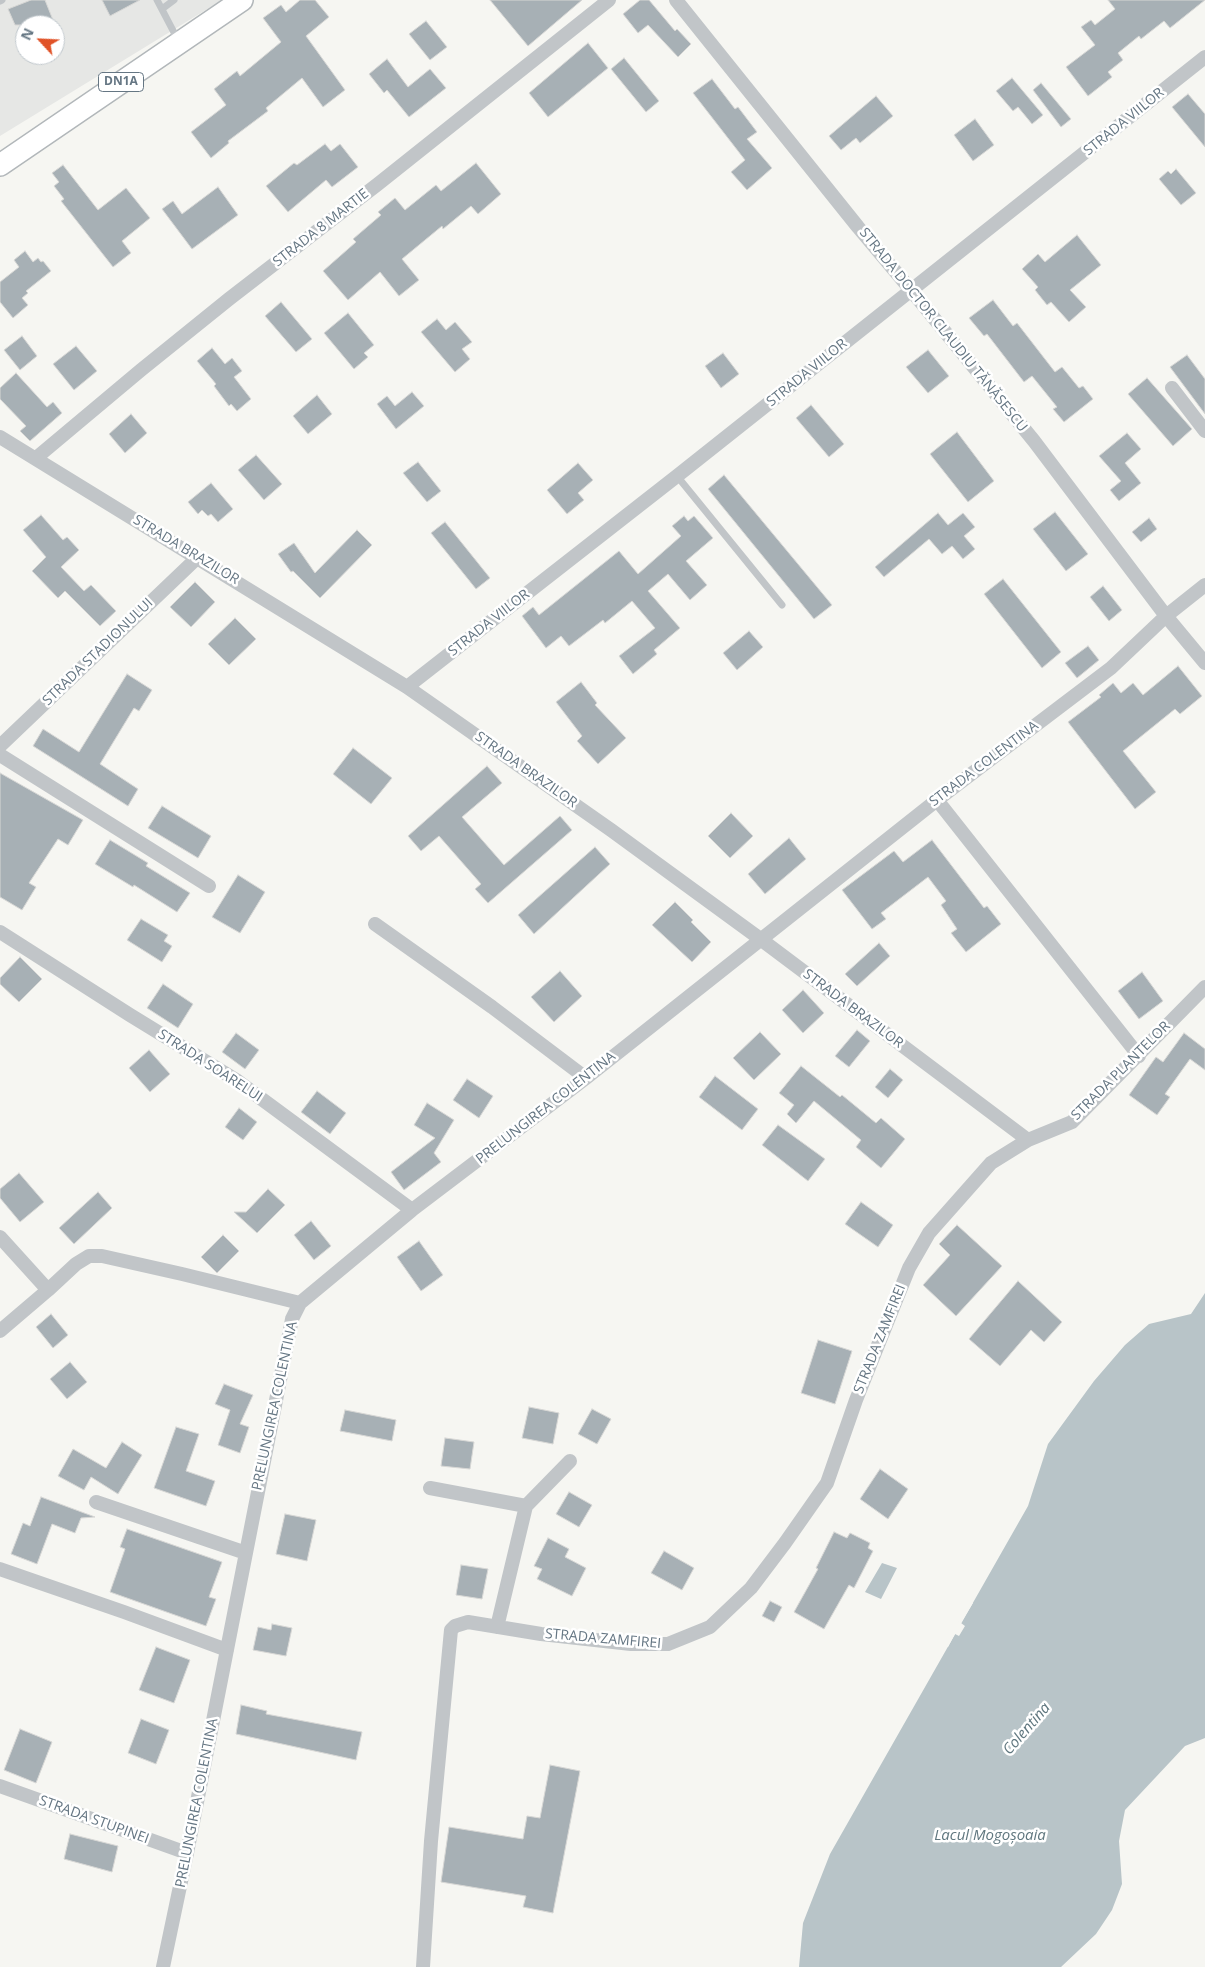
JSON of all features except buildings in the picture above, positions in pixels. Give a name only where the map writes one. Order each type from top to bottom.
[{"type":"main road","name":"DN1A","points":[[0,165],[242,0]]},
{"type":"street","name":"STRADA 8 MARTIE","points":[[36,458],[221,305],[378,184],[609,0]]},
{"type":"street","name":"STRADA DOCTOR CLAUDIU TĂNĂSESCU","points":[[676,0],[858,228],[912,290],[1034,441],[1166,616],[1205,663]]},
{"type":"street","name":"STRADA VIILOR","points":[[407,687],[678,476],[1205,57]]},
{"type":"street","points":[[1172,388],[1205,431]]},
{"type":"street","name":"STRADA BRAZILOR","points":[[0,437],[407,687],[611,830],[759,938],[1028,1140]]},
{"type":"street","name":"STRADA STADIONULUI","points":[[0,746],[197,558]]},
{"type":"street","name":"STRADA COLENTINA","points":[[759,938],[1111,668],[1166,616],[1205,585]]},
{"type":"street","points":[[0,755],[209,886]]},
{"type":"street","points":[[937,800],[1139,1056]]},
{"type":"street","points":[[375,924],[515,1024],[586,1078]]},
{"type":"street","name":"STRADA SOARELUI","points":[[0,932],[236,1080],[412,1210]]},
{"type":"street","name":"PRELUNGIREA COLENTINA","points":[[163,1967],[292,1319],[300,1303],[412,1210],[586,1078],[759,938]]},
{"type":"street","name":"STRADA PLANTELOR","points":[[1028,1140],[1072,1122],[1205,987]]},
{"type":"street","name":"STRADA ZAMFIREI","points":[[422,1967],[431,1841],[451,1630],[455,1626],[468,1622],[631,1644],[668,1644],[710,1627],[751,1588],[827,1483],[856,1400],[905,1276],[930,1233],[961,1195],[991,1163],[1028,1140]]},
{"type":"street","points":[[0,1237],[48,1290]]},
{"type":"street","points":[[0,1331],[76,1264],[89,1256],[102,1256],[300,1303]]},
{"type":"street","points":[[497,1627],[526,1506],[570,1461]]},
{"type":"street","points":[[430,1488],[526,1506]]},
{"type":"street","points":[[96,1502],[246,1553]]},
{"type":"street","points":[[0,1569],[227,1650]]},
{"type":"street","name":"STRADA STUPINEI","points":[[0,1786],[187,1853]]},
{"type":"lane","points":[[157,0],[180,43]]},
{"type":"lane","points":[[162,9],[174,0]]},
{"type":"lane","points":[[678,476],[782,605]]},
{"type":"shaded area","points":[[0,0],[222,0],[0,136]]},
{"type":"water","name":"Lacul Mogoșoaia","points":[[1205,1293],[1205,1738],[1185,1746],[1125,1810],[1119,1841],[1122,1884],[1112,1910],[1096,1934],[1061,1967],[799,1967],[803,1923],[830,1854],[1028,1506],[1048,1444],[1094,1381],[1125,1345],[1149,1324],[1191,1314]]},
{"type":"water","points":[[882,1563],[897,1568],[881,1599],[865,1592]]},
{"type":"pier","points":[[970,1602],[973,1603],[961,1623],[965,1626],[959,1636],[955,1634],[948,1647],[945,1646]]},
{"type":"water label","name":"Colentina","points":[[1027,1729]]}]
